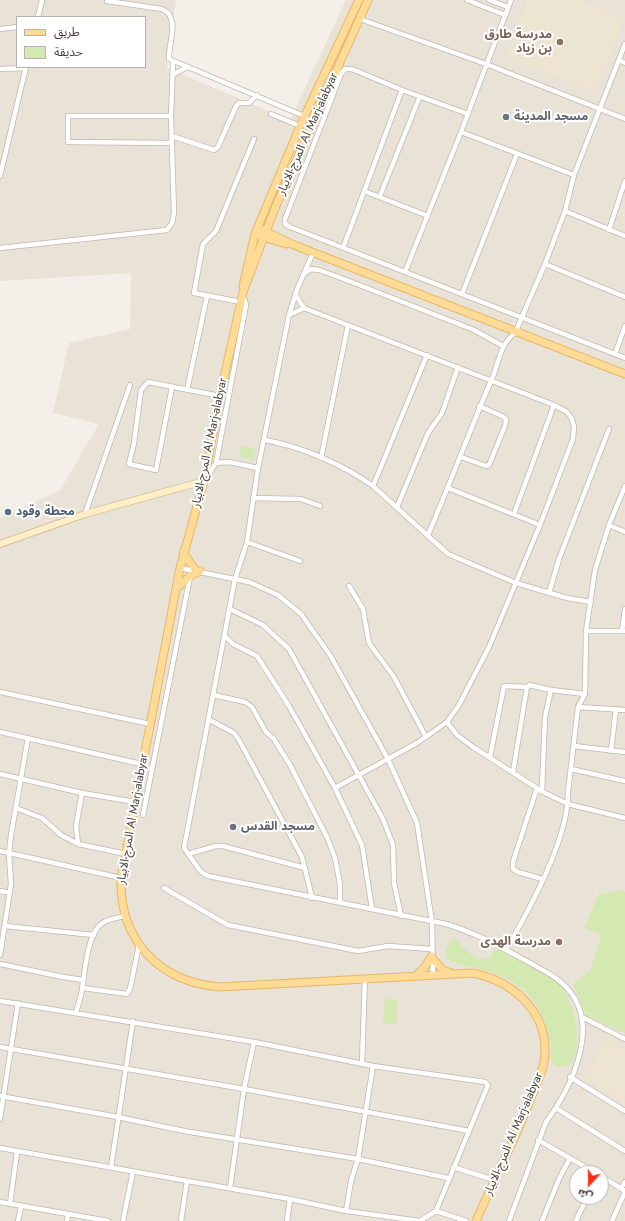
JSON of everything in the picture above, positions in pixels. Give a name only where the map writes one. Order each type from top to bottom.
[{"type":"main road","name":"المرج-الابيار Al Marj-alabyar","points":[[359,0],[304,116],[256,231],[245,272],[243,293],[220,396],[204,481],[183,552],[157,693],[141,764],[121,878],[122,904],[132,933],[139,945],[161,967],[178,977],[204,985],[260,985],[473,973],[506,984],[526,1001],[543,1034],[545,1051],[540,1076],[526,1111],[476,1221]]},
{"type":"main road","name":"المرج-الابيار Al Marj-alabyar","points":[[243,293],[271,220],[368,0]]},
{"type":"main road","points":[[271,220],[277,239]]},
{"type":"main road","points":[[256,231],[625,374]]},
{"type":"main road","points":[[259,249],[277,239]]},
{"type":"main road","points":[[176,589],[198,571],[183,552]]},
{"type":"main road","points":[[416,976],[423,970],[432,954],[443,970],[453,974]]},
{"type":"street","points":[[38,16],[42,0]]},
{"type":"street","points":[[467,0],[505,15]]},
{"type":"street","points":[[489,0],[508,7]]},
{"type":"street","points":[[405,272],[461,132],[511,0]]},
{"type":"street","points":[[107,1],[168,11],[172,16],[169,59],[304,116]]},
{"type":"street","points":[[360,19],[486,64],[625,119]]},
{"type":"street","points":[[0,29],[16,28]]},
{"type":"street","points":[[428,535],[461,457],[479,406],[492,380],[503,346],[506,340],[515,332],[545,264],[565,212],[574,175],[619,60],[624,53],[625,44]]},
{"type":"street","points":[[619,60],[625,63]]},
{"type":"street","points":[[0,248],[167,230],[172,223],[174,213],[171,116],[174,62]]},
{"type":"street","points":[[174,74],[186,67]]},
{"type":"street","points":[[0,69],[16,68]]},
{"type":"street","points":[[0,176],[26,68]]},
{"type":"street","points":[[468,114],[402,90],[352,69],[346,69],[343,71],[285,219],[285,224],[625,358]]},
{"type":"street","points":[[343,248],[402,90]]},
{"type":"street","points":[[172,136],[214,150],[218,147],[236,106],[239,103],[249,103],[257,95]]},
{"type":"street","points":[[380,196],[420,96]]},
{"type":"street","points":[[271,114],[300,126]]},
{"type":"street","points":[[171,116],[68,116],[68,142],[172,143]]},
{"type":"street","points":[[461,132],[574,175]]},
{"type":"street","points":[[241,302],[194,293],[203,244],[216,231],[254,139]]},
{"type":"street","points":[[462,294],[517,154]]},
{"type":"street","points":[[609,230],[625,181]]},
{"type":"street","points":[[364,191],[428,216]]},
{"type":"street","points":[[565,212],[625,236]]},
{"type":"street","points":[[313,253],[303,275],[289,315],[265,440],[258,468],[247,542],[235,579],[184,848],[201,872],[208,876],[464,929],[545,972],[563,985],[578,1006],[582,1017],[583,1040],[570,1077],[556,1108],[546,1122],[538,1140],[509,1221]]},
{"type":"street","points":[[545,264],[625,296]]},
{"type":"street","points":[[303,275],[311,269],[319,270],[474,330],[503,346]]},
{"type":"street","points":[[0,544],[85,514],[204,481],[216,463],[246,305],[243,293]]},
{"type":"street","points":[[296,294],[304,308],[554,405],[567,412],[572,419],[574,427],[573,439],[540,525],[489,647],[467,692],[447,722],[388,759],[335,788]]},
{"type":"street","points":[[187,390],[206,296]]},
{"type":"street","points":[[289,315],[304,308]]},
{"type":"street","points":[[321,458],[348,325]]},
{"type":"street","points":[[615,354],[625,326]]},
{"type":"street","points":[[373,486],[427,355]]},
{"type":"street","points":[[397,507],[428,433],[442,413],[458,367]]},
{"type":"street","points":[[172,387],[156,470],[129,464],[144,385],[151,381],[172,387],[220,396]]},
{"type":"street","points":[[85,514],[130,385]]},
{"type":"street","points":[[514,514],[554,405]]},
{"type":"street","points":[[461,457],[489,465],[505,426],[506,420],[504,417],[479,406]]},
{"type":"street","points":[[549,593],[559,559],[609,429]]},
{"type":"street","points":[[265,440],[287,444],[347,469],[373,486],[448,554],[516,583],[549,593],[590,602]]},
{"type":"street","points":[[216,463],[229,462],[258,468]]},
{"type":"street","points":[[506,950],[520,926],[542,879],[558,839],[568,804],[568,792],[578,707],[585,694],[586,632],[595,570],[609,525],[625,486]]},
{"type":"street","points":[[448,488],[540,525]]},
{"type":"street","points":[[253,498],[301,499],[320,506]]},
{"type":"street","points":[[609,525],[625,532]]},
{"type":"street","points":[[247,542],[300,561]]},
{"type":"street","points":[[180,568],[258,585],[278,595],[301,614],[330,655],[388,759],[418,829],[432,922],[433,975]]},
{"type":"street","points":[[143,815],[190,576]]},
{"type":"street","points":[[349,586],[363,609],[369,643],[394,678],[426,736]]},
{"type":"street","points":[[230,609],[263,625],[289,649],[383,819],[392,840],[394,853],[394,883],[401,916]]},
{"type":"street","points":[[586,632],[623,631],[625,609]]},
{"type":"street","points":[[225,636],[233,644],[257,656],[288,706],[335,788],[362,845],[372,909]]},
{"type":"street","points":[[490,757],[504,686],[527,687],[529,685],[551,690],[585,694]]},
{"type":"street","points":[[513,772],[527,687]]},
{"type":"street","points":[[542,790],[546,717],[551,690]]},
{"type":"street","points":[[0,692],[150,724]]},
{"type":"street","points":[[157,693],[168,694]]},
{"type":"street","points":[[213,695],[245,702],[252,707],[266,732],[274,739],[290,765],[327,837],[335,858],[340,884],[340,903]]},
{"type":"street","points":[[578,707],[625,710]]},
{"type":"street","points":[[611,751],[616,709]]},
{"type":"street","points":[[208,719],[234,733],[240,740],[302,857],[306,868],[312,898]]},
{"type":"street","points":[[447,722],[458,735],[542,790],[568,804],[625,818]]},
{"type":"street","points":[[0,732],[141,764]]},
{"type":"street","points":[[0,955],[2,933],[12,878],[9,854],[28,738]]},
{"type":"street","points":[[574,746],[625,752]]},
{"type":"street","points":[[571,769],[625,781]]},
{"type":"street","points":[[0,774],[135,802]]},
{"type":"street","points":[[542,790],[536,791],[512,862],[513,869],[518,872],[542,879]]},
{"type":"street","points":[[78,844],[76,826],[82,792]]},
{"type":"street","points":[[16,808],[42,818],[61,835],[78,844],[126,854]]},
{"type":"street","points":[[188,854],[216,846],[223,846],[306,868]]},
{"type":"street","points":[[0,851],[121,878]]},
{"type":"street","points":[[164,888],[228,925],[358,951],[388,946],[432,954]]},
{"type":"street","points":[[0,891],[10,893]]},
{"type":"street","points":[[76,1013],[94,935],[100,925],[125,916]]},
{"type":"street","points":[[4,926],[94,935]]},
{"type":"street","points":[[83,988],[125,995],[128,994],[139,945]]},
{"type":"street","points":[[0,964],[83,980]]},
{"type":"street","points":[[362,1063],[365,978]]},
{"type":"street","points":[[0,1001],[133,1021],[254,1042],[373,1066],[486,1082],[488,1087],[448,1178],[436,1211],[420,1221],[346,1211],[230,1188],[187,1182],[112,1167],[0,1148]]},
{"type":"street","points":[[0,1119],[2,1097],[18,1003]]},
{"type":"street","points":[[582,1017],[625,1039]]},
{"type":"street","points":[[112,1167],[133,1021]]},
{"type":"street","points":[[230,1188],[244,1089],[254,1042]]},
{"type":"street","points":[[0,1047],[244,1089],[469,1131]]},
{"type":"street","points":[[346,1211],[351,1181],[358,1159],[373,1066]]},
{"type":"street","points":[[570,1077],[625,1111]]},
{"type":"street","points":[[2,1097],[118,1117],[184,1131],[358,1159],[448,1178]]},
{"type":"street","points":[[556,1108],[625,1151]]},
{"type":"street","points":[[538,1140],[582,1165]]},
{"type":"street","points":[[10,1204],[17,1152]]},
{"type":"street","points":[[542,1221],[559,1179],[570,1158]]},
{"type":"street","points":[[453,1167],[494,1180]]},
{"type":"street","points":[[123,1221],[133,1172]]},
{"type":"street","points":[[609,1181],[624,1190]]},
{"type":"street","points":[[181,1221],[187,1182]]},
{"type":"street","points":[[612,1221],[624,1190],[625,1182]]},
{"type":"street","points":[[287,1221],[290,1199]]},
{"type":"street","points":[[0,1202],[108,1221]]},
{"type":"street","points":[[576,1221],[583,1205]]},
{"type":"street","points":[[18,1221],[21,1206]]},
{"type":"street","points":[[436,1211],[466,1221]]},
{"type":"street","points":[[67,1221],[68,1214]]},
{"type":"shaded area","points":[[0,0],[176,0],[167,68],[290,120],[346,0],[625,0],[625,1221],[0,1221],[0,518],[60,490],[99,424],[53,413],[69,343],[130,329],[131,273],[0,281]]},
{"type":"shaded area","points":[[528,0],[580,0],[625,18],[596,92],[505,58]]},
{"type":"shaded area","points":[[608,1038],[625,1048],[625,1103],[584,1079]]},
{"type":"green space","points":[[241,446],[256,450],[253,460],[239,456]]},
{"type":"green space","points":[[617,890],[625,892],[625,1033],[586,1015],[573,984],[589,972],[602,935],[584,928],[598,895]]},
{"type":"green space","points":[[451,939],[455,939],[470,954],[479,958],[489,959],[494,950],[501,950],[550,978],[563,989],[571,1006],[577,1034],[576,1050],[570,1065],[560,1068],[552,1064],[549,1036],[545,1023],[533,1000],[524,990],[500,975],[447,959],[445,949]]},
{"type":"green space","points":[[385,999],[397,1000],[396,1024],[383,1023]]},
{"type":"place","name":"مدرسة طارق بن زياد","points":[[560,42]]},
{"type":"place","name":"مسجد المدينة","points":[[506,117]]},
{"type":"place","name":"محطة وقود","points":[[8,512]]},
{"type":"place","name":"مسجد القدس","points":[[233,827]]},
{"type":"place","name":"مدرسة الهدى","points":[[559,942]]}]
